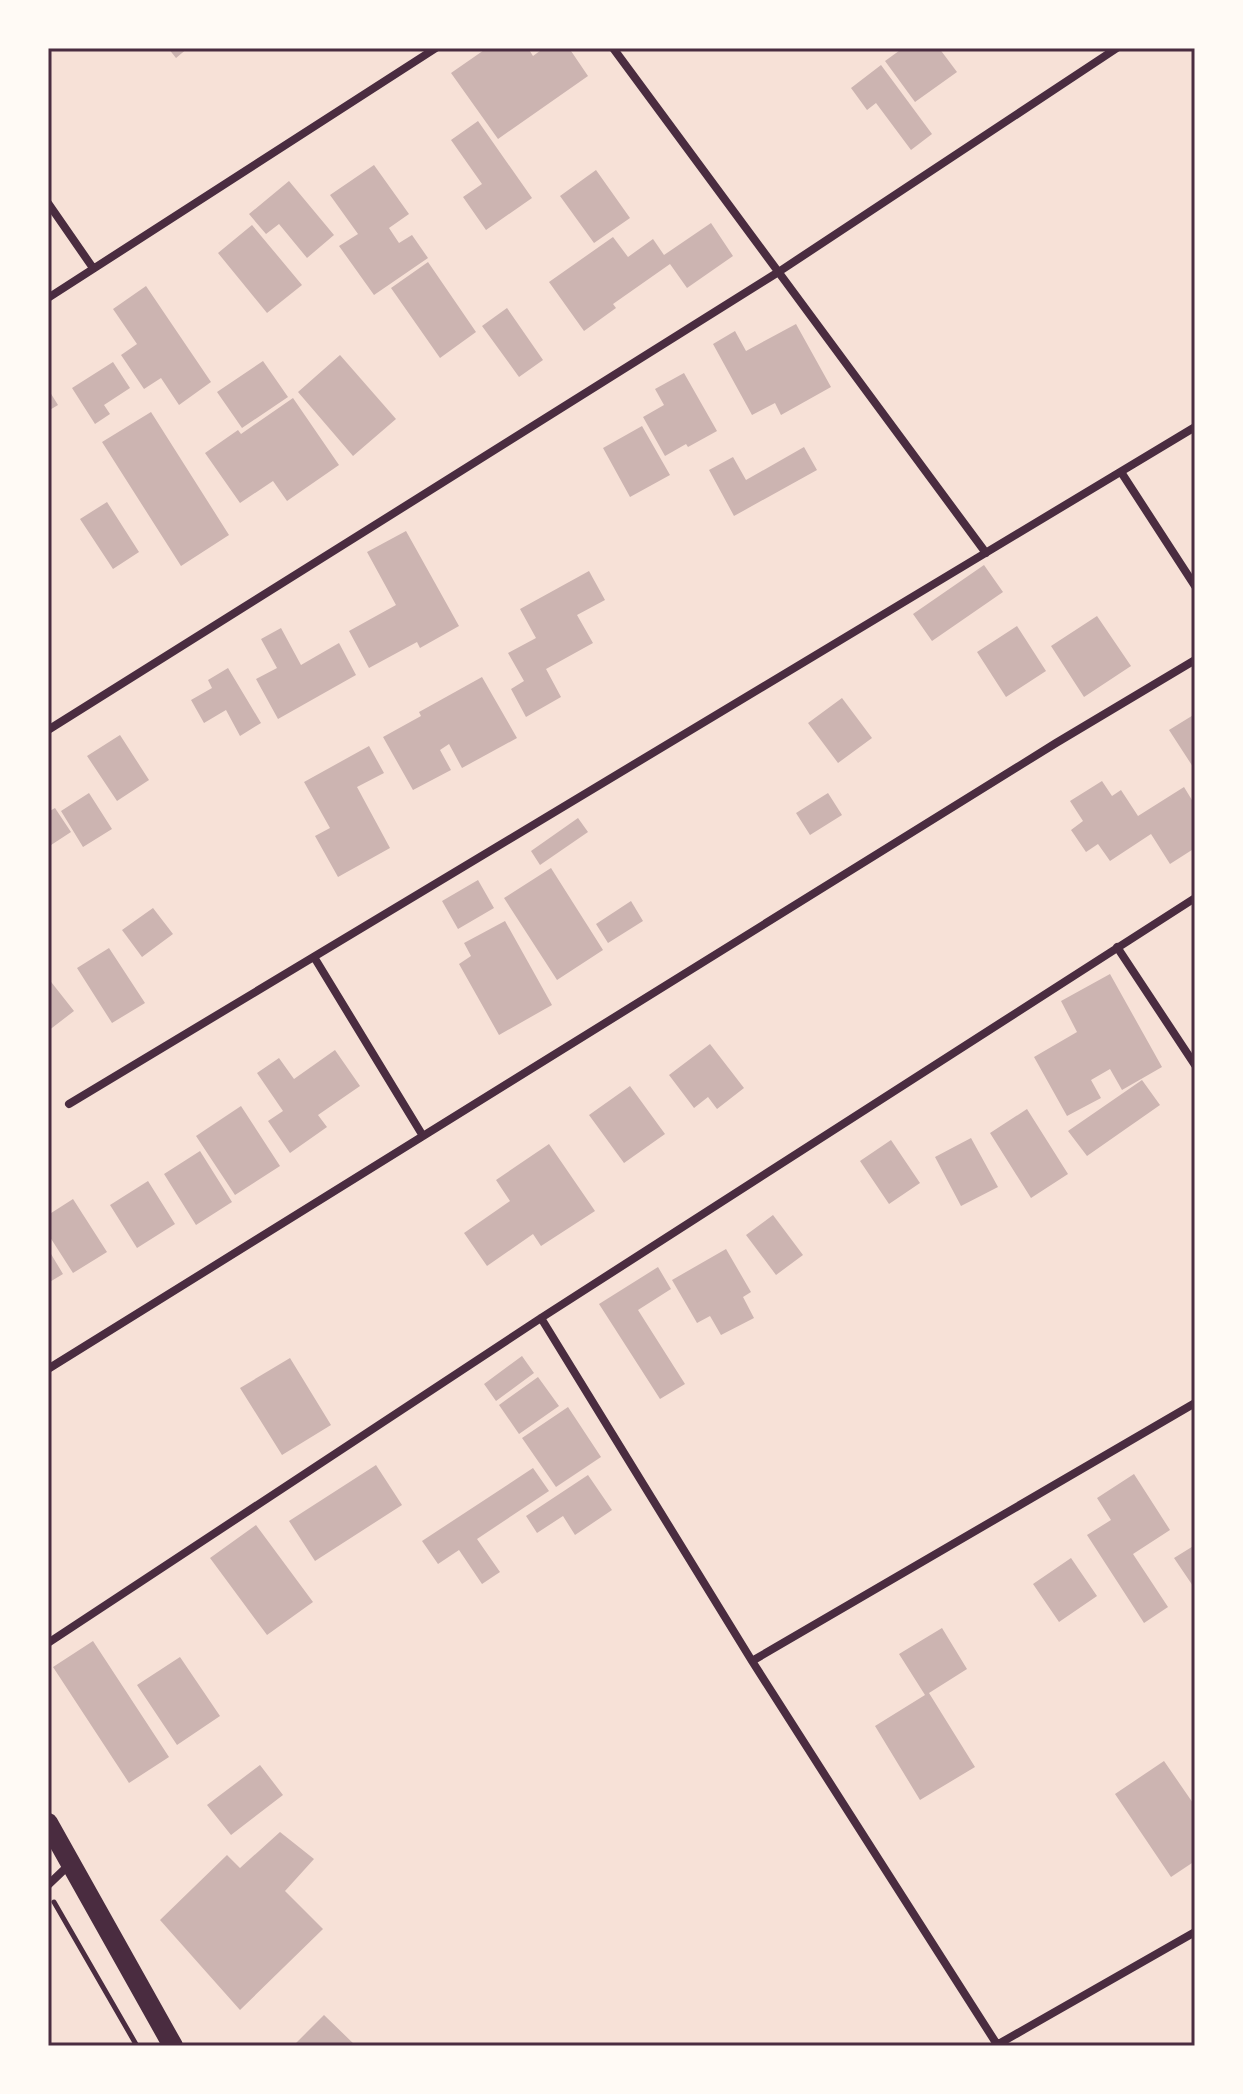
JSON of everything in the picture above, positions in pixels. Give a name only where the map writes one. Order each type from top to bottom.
[{"type":"main road","points":[[48,1823],[173,2046]]},
{"type":"street","points":[[48,298],[436,48]]},
{"type":"street","points":[[613,48],[986,553]]},
{"type":"street","points":[[48,730],[780,271],[1117,48]]},
{"type":"street","points":[[48,203],[93,268]]},
{"type":"street","points":[[69,1104],[1195,427]]},
{"type":"street","points":[[1121,472],[1195,586]]},
{"type":"street","points":[[48,1369],[1056,743],[1195,660]]},
{"type":"street","points":[[48,1643],[541,1318],[1195,898]]},
{"type":"street","points":[[1117,947],[1195,1065]]},
{"type":"street","points":[[314,957],[423,1136]]},
{"type":"street","points":[[541,1318],[752,1661],[997,2046],[1195,1932]]},
{"type":"street","points":[[752,1661],[1195,1403]]},
{"type":"street","points":[[48,1885],[70,1863]]},
{"type":"path","points":[[48,1891],[137,2046]]},
{"type":"building","points":[[168,48],[188,48],[176,58]]},
{"type":"building","points":[[487,48],[528,48],[533,56],[544,48],[569,48],[588,76],[498,139],[451,73]]},
{"type":"building","points":[[903,48],[939,48],[957,72],[915,102],[885,61]]},
{"type":"building","points":[[881,65],[932,134],[911,150],[876,103],[867,110],[851,88]]},
{"type":"building","points":[[478,121],[532,198],[486,230],[463,197],[482,184],[451,140]]},
{"type":"building","points":[[374,165],[409,214],[389,228],[399,243],[412,235],[428,258],[374,295],[339,246],[358,234],[330,195]]},
{"type":"building","points":[[596,170],[630,218],[594,243],[560,196]]},
{"type":"building","points":[[289,181],[334,235],[307,258],[279,224],[266,234],[249,214]]},
{"type":"building","points":[[711,223],[733,256],[687,288],[670,264],[613,304],[616,308],[584,331],[549,282],[613,237],[628,257],[653,239],[664,255]]},
{"type":"building","points":[[252,225],[302,285],[267,313],[218,253]]},
{"type":"building","points":[[428,262],[476,332],[440,358],[391,288]]},
{"type":"building","points":[[146,286],[211,382],[179,405],[161,378],[144,389],[121,355],[137,344],[113,309]]},
{"type":"building","points":[[507,308],[543,360],[519,377],[482,326]]},
{"type":"building","points":[[796,324],[831,387],[781,415],[775,403],[752,415],[713,344],[735,331],[746,351]]},
{"type":"building","points":[[340,355],[396,419],[353,456],[298,392]]},
{"type":"building","points":[[263,361],[288,397],[242,428],[217,392]]},
{"type":"building","points":[[113,362],[130,388],[104,405],[110,414],[95,424],[72,388]]},
{"type":"building","points":[[684,373],[717,431],[665,456],[643,417],[664,405],[655,389]]},
{"type":"building","points":[[48,389],[58,405],[48,411]]},
{"type":"building","points":[[293,398],[339,465],[287,501],[273,481],[240,503],[205,453],[238,430],[241,434]]},
{"type":"building","points":[[151,412],[229,535],[181,566],[102,442]]},
{"type":"building","points":[[642,426],[670,475],[630,497],[603,448]]},
{"type":"building","points":[[804,447],[817,470],[734,516],[709,470],[733,457],[746,480]]},
{"type":"building","points":[[107,502],[139,552],[113,569],[80,519]]},
{"type":"building","points":[[406,531],[459,626],[420,648],[417,642],[369,668],[349,631],[396,605],[367,552]]},
{"type":"building","points":[[984,565],[1003,592],[932,641],[913,614]]},
{"type":"building","points":[[589,571],[605,600],[577,615],[593,643],[546,669],[561,697],[526,717],[511,689],[524,681],[508,653],[536,638],[520,609]]},
{"type":"building","points":[[1097,616],[1131,666],[1084,697],[1051,646]]},
{"type":"building","points":[[1017,626],[1046,671],[1006,697],[977,652]]},
{"type":"building","points":[[281,628],[301,665],[339,643],[356,675],[278,719],[256,679],[277,668],[261,639]]},
{"type":"building","points":[[228,668],[261,723],[240,736],[226,710],[204,723],[191,700],[212,688],[208,680]]},
{"type":"building","points":[[482,677],[517,738],[462,768],[449,744],[440,750],[451,770],[413,790],[383,737],[421,716],[419,712]]},
{"type":"building","points":[[842,698],[872,738],[838,763],[808,723]]},
{"type":"building","points":[[1195,714],[1195,770],[1169,730]]},
{"type":"building","points":[[120,735],[149,780],[117,801],[87,756]]},
{"type":"building","points":[[369,746],[384,773],[357,787],[390,848],[338,877],[315,836],[330,828],[304,782]]},
{"type":"building","points":[[1102,781],[1112,796],[1121,790],[1138,816],[1184,787],[1195,805],[1195,848],[1170,864],[1151,834],[1110,861],[1098,844],[1086,852],[1071,830],[1083,821],[1070,801]]},
{"type":"building","points":[[89,793],[112,829],[83,847],[61,811]]},
{"type":"building","points":[[828,793],[842,815],[810,835],[796,813]]},
{"type":"building","points":[[55,808],[71,832],[48,847],[48,812]]},
{"type":"building","points":[[578,818],[588,832],[540,865],[531,851]]},
{"type":"building","points":[[551,868],[603,950],[557,980],[504,898]]},
{"type":"building","points":[[478,880],[494,908],[458,929],[442,901]]},
{"type":"building","points":[[631,901],[643,921],[608,943],[596,924]]},
{"type":"building","points":[[153,908],[173,934],[142,957],[122,930]]},
{"type":"building","points":[[505,921],[552,1005],[499,1035],[459,964],[471,956],[464,943]]},
{"type":"building","points":[[109,948],[145,1003],[112,1023],[77,968]]},
{"type":"building","points":[[1110,974],[1162,1067],[1122,1090],[1110,1069],[1091,1080],[1101,1098],[1067,1116],[1034,1057],[1077,1032],[1061,1001]]},
{"type":"building","points":[[48,978],[74,1011],[48,1031]]},
{"type":"building","points":[[710,1044],[744,1088],[717,1109],[708,1097],[694,1108],[669,1075]]},
{"type":"building","points":[[335,1050],[360,1086],[318,1115],[327,1127],[290,1153],[268,1121],[283,1111],[257,1073],[279,1058],[294,1079]]},
{"type":"building","points":[[1142,1080],[1160,1105],[1087,1156],[1068,1131]]},
{"type":"building","points":[[630,1086],[665,1134],[624,1163],[589,1115]]},
{"type":"building","points":[[241,1106],[280,1166],[235,1195],[196,1136]]},
{"type":"building","points":[[1027,1109],[1068,1174],[1031,1198],[990,1133]]},
{"type":"building","points":[[971,1138],[998,1187],[961,1206],[935,1157]]},
{"type":"building","points":[[891,1140],[920,1183],[889,1204],[860,1161]]},
{"type":"building","points":[[549,1144],[595,1211],[541,1246],[533,1234],[487,1266],[464,1233],[510,1201],[496,1180]]},
{"type":"building","points":[[200,1151],[232,1202],[196,1225],[164,1174]]},
{"type":"building","points":[[148,1181],[175,1224],[137,1248],[110,1205]]},
{"type":"building","points":[[73,1199],[107,1252],[73,1273],[48,1234],[48,1215]]},
{"type":"building","points":[[773,1215],[803,1255],[776,1275],[746,1235]]},
{"type":"building","points":[[48,1249],[63,1274],[48,1283]]},
{"type":"building","points":[[726,1249],[751,1292],[743,1297],[754,1318],[721,1335],[710,1316],[697,1323],[672,1280]]},
{"type":"building","points":[[658,1267],[671,1289],[638,1310],[685,1384],[660,1399],[599,1304]]},
{"type":"building","points":[[522,1356],[534,1373],[496,1401],[484,1384]]},
{"type":"building","points":[[290,1358],[331,1425],[282,1455],[240,1388]]},
{"type":"building","points":[[538,1377],[559,1406],[519,1434],[499,1405]]},
{"type":"building","points":[[568,1407],[601,1457],[556,1487],[522,1438]]},
{"type":"building","points":[[376,1465],[402,1505],[315,1561],[289,1521]]},
{"type":"building","points":[[533,1468],[549,1491],[477,1539],[500,1572],[482,1584],[459,1550],[438,1564],[422,1541]]},
{"type":"building","points":[[1134,1474],[1170,1530],[1133,1554],[1168,1607],[1144,1623],[1087,1535],[1111,1520],[1097,1498]]},
{"type":"building","points":[[588,1475],[612,1510],[575,1535],[563,1516],[537,1533],[526,1516]]},
{"type":"building","points":[[256,1525],[313,1602],[267,1635],[210,1558]]},
{"type":"building","points":[[1195,1545],[1195,1589],[1174,1558]]},
{"type":"building","points":[[1071,1558],[1097,1596],[1059,1622],[1033,1584]]},
{"type":"building","points":[[942,1628],[967,1669],[929,1693],[975,1767],[920,1800],[875,1726],[925,1695],[899,1654]]},
{"type":"building","points":[[93,1641],[169,1757],[129,1783],[53,1667]]},
{"type":"building","points":[[180,1657],[220,1716],[177,1745],[137,1685]]},
{"type":"building","points":[[1164,1761],[1195,1806],[1195,1861],[1171,1877],[1115,1794]]},
{"type":"building","points":[[260,1765],[283,1795],[231,1835],[207,1805]]},
{"type":"building","points":[[280,1832],[314,1859],[285,1891],[323,1929],[240,2010],[160,1920],[227,1855],[240,1868]]},
{"type":"building","points":[[324,2015],[356,2046],[293,2046]]}]
